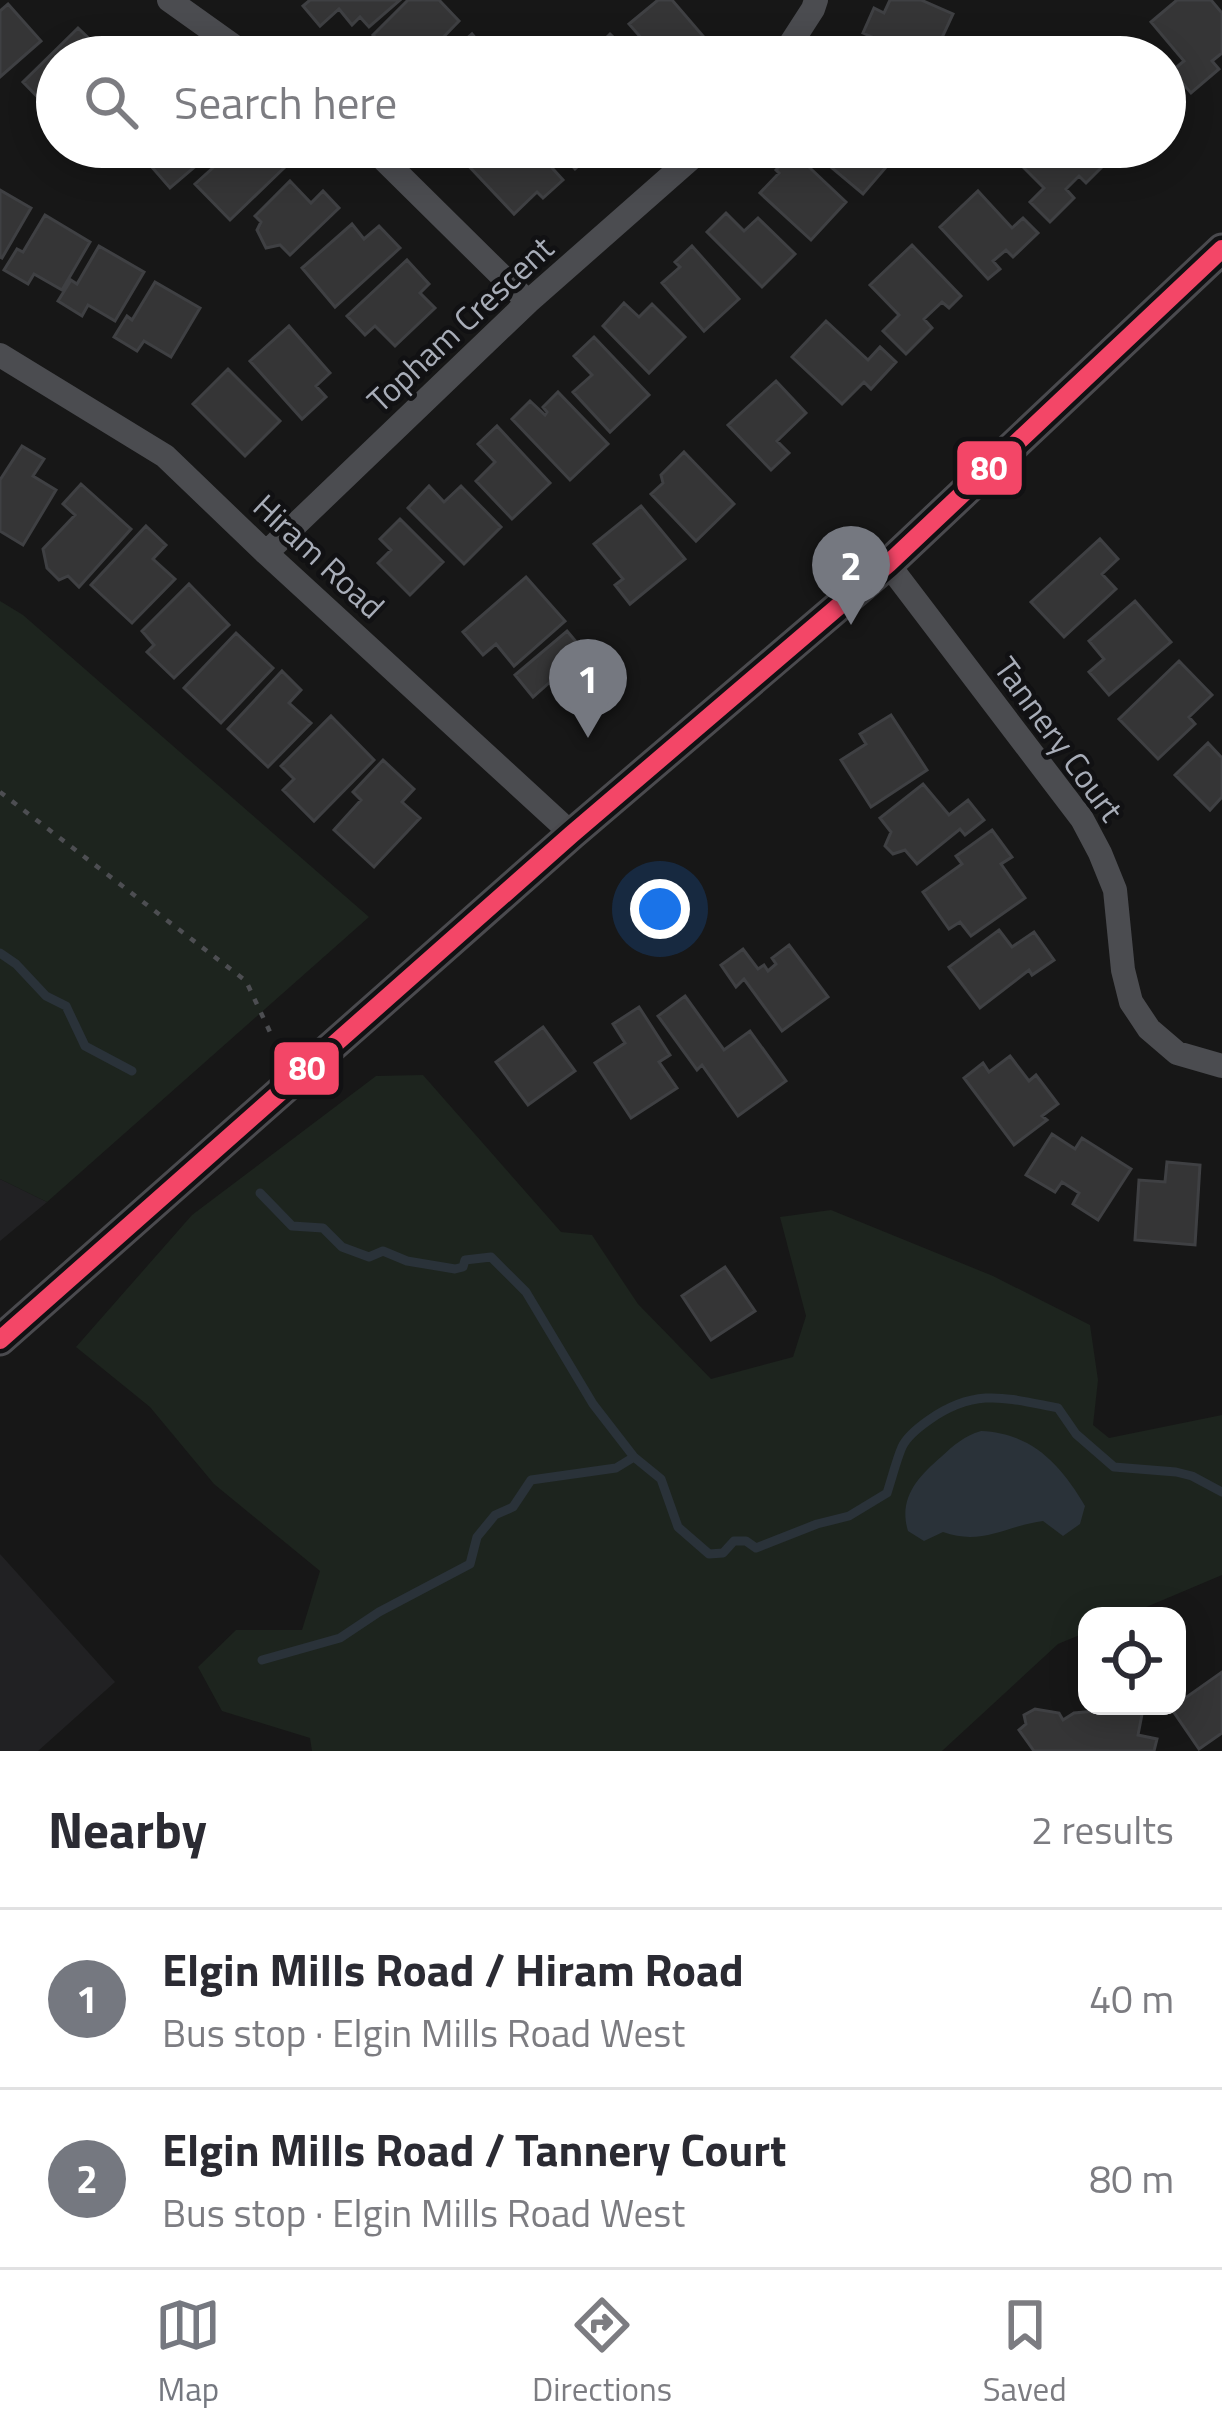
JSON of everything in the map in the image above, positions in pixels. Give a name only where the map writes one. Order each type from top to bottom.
[{"type":"main road","points":[[0,1340],[572,834],[888,564],[1222,249]]},
{"type":"street","points":[[169,0],[220,36]]},
{"type":"street","points":[[796,36],[816,0]]},
{"type":"street","points":[[391,168],[528,302]]},
{"type":"street","name":"Topham Crescent","points":[[266,553],[528,302],[680,168]]},
{"type":"street","name":"Hiram Road","points":[[0,355],[165,456],[572,834]]},
{"type":"street","name":"Tannery Court","points":[[888,564],[1082,820],[1114,890],[1123,970],[1131,1001],[1149,1029],[1177,1053],[1222,1066]]},
{"type":"path","points":[[0,792],[246,981],[270,1032]]},
{"type":"shaded area","points":[[0,601],[23,615],[369,917],[47,1202],[0,1179]]},
{"type":"shaded area","points":[[423,1075],[561,1232],[592,1235],[638,1304],[711,1379],[793,1357],[806,1316],[780,1217],[831,1210],[993,1276],[1090,1325],[1098,1380],[1093,1425],[1109,1438],[1222,1415],[1222,1575],[1146,1607],[1078,1607],[1078,1636],[1058,1644],[942,1751],[312,1751],[310,1738],[222,1711],[198,1667],[236,1630],[302,1630],[320,1571],[214,1484],[150,1407],[76,1347],[192,1215],[376,1076]]},
{"type":"shaded area","points":[[0,1179],[47,1202],[0,1241]]},
{"type":"shaded area","points":[[981,1431],[1015,1438],[1055,1465],[1085,1506],[1080,1524],[1063,1536],[1043,1521],[982,1536],[943,1532],[924,1541],[908,1531],[908,1498],[918,1481],[955,1445]]},
{"type":"shaded area","points":[[0,1554],[115,1682],[38,1751],[0,1751]]},
{"type":"building","points":[[310,0],[400,0],[369,27],[360,17],[352,25],[339,9],[320,26],[303,6]]},
{"type":"building","points":[[408,0],[439,0],[459,21],[444,36],[373,35]]},
{"type":"building","points":[[658,0],[672,0],[703,36],[640,36],[629,24]]},
{"type":"building","points":[[890,0],[921,0],[953,14],[943,36],[863,33],[874,8],[884,13]]},
{"type":"building","points":[[1177,0],[1211,0],[1222,13],[1222,53],[1212,61],[1219,69],[1191,93],[1186,87],[1186,36],[1163,36],[1151,22]]},
{"type":"building","points":[[8,4],[37,36],[36,45],[0,77],[0,11]]},
{"type":"building","points":[[36,69],[36,95],[23,82]]},
{"type":"building","points":[[153,168],[193,168],[170,188]]},
{"type":"building","points":[[213,168],[284,168],[230,220],[195,184]]},
{"type":"building","points":[[471,168],[552,168],[563,180],[543,198],[537,192],[514,214]]},
{"type":"building","points":[[810,168],[846,202],[811,240],[760,193],[779,173],[776,170]]},
{"type":"building","points":[[832,168],[885,168],[863,194]]},
{"type":"building","points":[[1024,168],[1101,168],[1086,183],[1079,176],[1066,189],[1074,198],[1050,222],[1030,202],[1044,188]]},
{"type":"building","points":[[290,181],[311,203],[323,191],[339,208],[290,255],[280,245],[266,248],[257,230],[261,222],[255,216]]},
{"type":"building","points":[[0,190],[31,208],[2,258],[0,257]]},
{"type":"building","points":[[978,191],[1012,228],[1023,218],[1038,233],[1013,257],[1006,250],[993,261],[1000,269],[988,279],[940,227]]},
{"type":"building","points":[[726,213],[744,231],[758,218],[795,254],[762,287],[707,232]]},
{"type":"building","points":[[45,215],[90,242],[62,290],[34,274],[28,284],[4,270],[17,249],[23,252]]},
{"type":"building","points":[[352,224],[364,239],[379,226],[400,248],[335,307],[302,268]]},
{"type":"building","points":[[912,245],[961,296],[949,308],[942,302],[924,319],[932,328],[906,354],[883,331],[899,315],[870,285]]},
{"type":"building","points":[[99,246],[144,272],[115,321],[88,305],[82,316],[58,301],[71,280],[77,284]]},
{"type":"building","points":[[692,246],[739,299],[704,331],[662,283],[680,267],[675,262]]},
{"type":"building","points":[[407,260],[429,284],[420,293],[435,308],[395,346],[375,326],[365,335],[347,316]]},
{"type":"building","points":[[155,282],[200,308],[171,357],[144,341],[137,351],[114,337],[127,316],[132,320]]},
{"type":"building","points":[[624,303],[639,317],[652,304],[685,337],[649,373],[603,326]]},
{"type":"building","points":[[826,321],[868,360],[880,347],[896,362],[871,389],[864,382],[842,404],[792,357]]},
{"type":"building","points":[[289,326],[330,373],[316,386],[326,397],[302,419],[250,361]]},
{"type":"building","points":[[594,337],[649,395],[610,432],[573,392],[592,375],[574,356]]},
{"type":"building","points":[[228,369],[280,421],[245,456],[193,404]]},
{"type":"building","points":[[776,381],[806,413],[777,441],[789,453],[771,470],[728,425]]},
{"type":"building","points":[[558,392],[608,444],[570,480],[512,419],[530,401],[545,415],[543,407]]},
{"type":"building","points":[[497,426],[550,483],[512,519],[476,481],[495,462],[478,444]]},
{"type":"building","points":[[22,446],[44,459],[33,476],[56,490],[23,545],[0,531],[0,480]]},
{"type":"building","points":[[684,452],[734,504],[696,541],[651,494],[663,483],[661,475]]},
{"type":"building","points":[[81,484],[131,529],[79,587],[68,576],[59,580],[47,568],[43,549],[75,515],[63,504]]},
{"type":"building","points":[[429,486],[444,502],[461,486],[501,527],[464,564],[408,508]]},
{"type":"building","points":[[641,506],[685,559],[630,604],[615,585],[623,579],[594,544]]},
{"type":"building","points":[[400,519],[443,562],[410,595],[378,563],[391,550],[380,539]]},
{"type":"building","points":[[146,526],[166,545],[153,559],[175,579],[132,623],[91,585]]},
{"type":"building","points":[[1100,539],[1118,559],[1102,574],[1116,589],[1064,637],[1031,602]]},
{"type":"building","points":[[526,577],[565,621],[514,666],[496,644],[483,655],[463,632]]},
{"type":"building","points":[[189,584],[229,625],[174,678],[147,652],[154,645],[142,631]]},
{"type":"building","points":[[1135,601],[1171,642],[1109,695],[1089,672],[1104,659],[1089,641]]},
{"type":"building","points":[[567,631],[599,669],[564,698],[550,682],[533,697],[515,675]]},
{"type":"building","points":[[236,633],[273,668],[221,723],[184,688]]},
{"type":"building","points":[[1179,661],[1212,695],[1189,717],[1195,724],[1158,759],[1119,719]]},
{"type":"building","points":[[282,671],[301,690],[289,703],[311,723],[268,767],[228,729]]},
{"type":"building","points":[[891,715],[927,770],[871,807],[841,760],[866,744],[860,734]]},
{"type":"building","points":[[331,716],[374,760],[314,821],[283,790],[294,779],[281,766]]},
{"type":"building","points":[[1208,743],[1222,758],[1222,797],[1210,810],[1175,775]]},
{"type":"building","points":[[383,760],[414,789],[402,802],[420,818],[374,867],[334,830],[361,800],[353,792]]},
{"type":"building","points":[[923,784],[949,815],[968,800],[984,820],[965,835],[960,829],[917,864],[905,850],[893,854],[885,846],[891,832],[880,818]]},
{"type":"building","points":[[992,830],[1012,857],[1001,864],[1025,898],[971,936],[960,922],[949,929],[923,892],[962,864],[956,856]]},
{"type":"building","points":[[999,930],[1012,947],[1034,932],[1054,960],[1032,975],[1029,970],[980,1008],[949,967]]},
{"type":"building","points":[[789,945],[828,997],[782,1031],[744,979],[736,987],[721,965],[743,949],[758,969],[764,965],[768,971],[776,964],[772,958]]},
{"type":"building","points":[[685,996],[724,1050],[750,1031],[786,1081],[738,1116],[702,1065],[697,1070],[658,1016]]},
{"type":"building","points":[[639,1007],[670,1055],[659,1062],[677,1088],[631,1118],[595,1063],[625,1043],[613,1024]]},
{"type":"building","points":[[543,1027],[575,1071],[528,1105],[496,1062]]},
{"type":"building","points":[[1010,1056],[1029,1081],[1036,1075],[1058,1104],[1042,1116],[1047,1120],[1014,1145],[964,1078],[983,1063],[989,1072]]},
{"type":"building","points":[[1052,1134],[1075,1149],[1082,1138],[1131,1169],[1098,1220],[1073,1204],[1079,1193],[1062,1182],[1055,1192],[1026,1175]]},
{"type":"building","points":[[1167,1162],[1200,1165],[1195,1245],[1135,1240],[1139,1180],[1165,1182]]},
{"type":"building","points":[[725,1267],[755,1311],[711,1340],[682,1296]]},
{"type":"building","points":[[1222,1672],[1222,1733],[1199,1749],[1176,1715],[1186,1715],[1186,1697]]},
{"type":"building","points":[[1035,1709],[1059,1713],[1063,1720],[1074,1713],[1142,1715],[1138,1735],[1157,1739],[1154,1751],[1034,1751],[1019,1730],[1026,1724],[1024,1715]]},
{"type":"waterway","points":[[0,953],[46,996],[66,1006],[85,1046],[132,1071]]},
{"type":"waterway","points":[[260,1193],[292,1226],[323,1228],[342,1247],[369,1257],[383,1251],[407,1261],[455,1269],[463,1267],[465,1260],[491,1257],[526,1292],[593,1404],[634,1457],[661,1479],[678,1527],[709,1554],[723,1553],[734,1541],[746,1541],[756,1548],[849,1516],[887,1493],[902,1447],[914,1432],[946,1410],[977,1399],[1058,1408],[1076,1434],[1114,1467],[1176,1472],[1222,1492]]},
{"type":"waterway","points":[[262,1660],[340,1638],[470,1564],[477,1537],[495,1515],[513,1507],[531,1480],[616,1468],[634,1457]]},
{"type":"transit line","name":"80","points":[[0,1340],[572,834],[888,564],[1222,249]]},
{"type":"place","name":"Elgin Mills Road / Tannery Court","points":[[851,625]]},
{"type":"place","name":"Elgin Mills Road / Hiram Road","points":[[588,738]]}]
